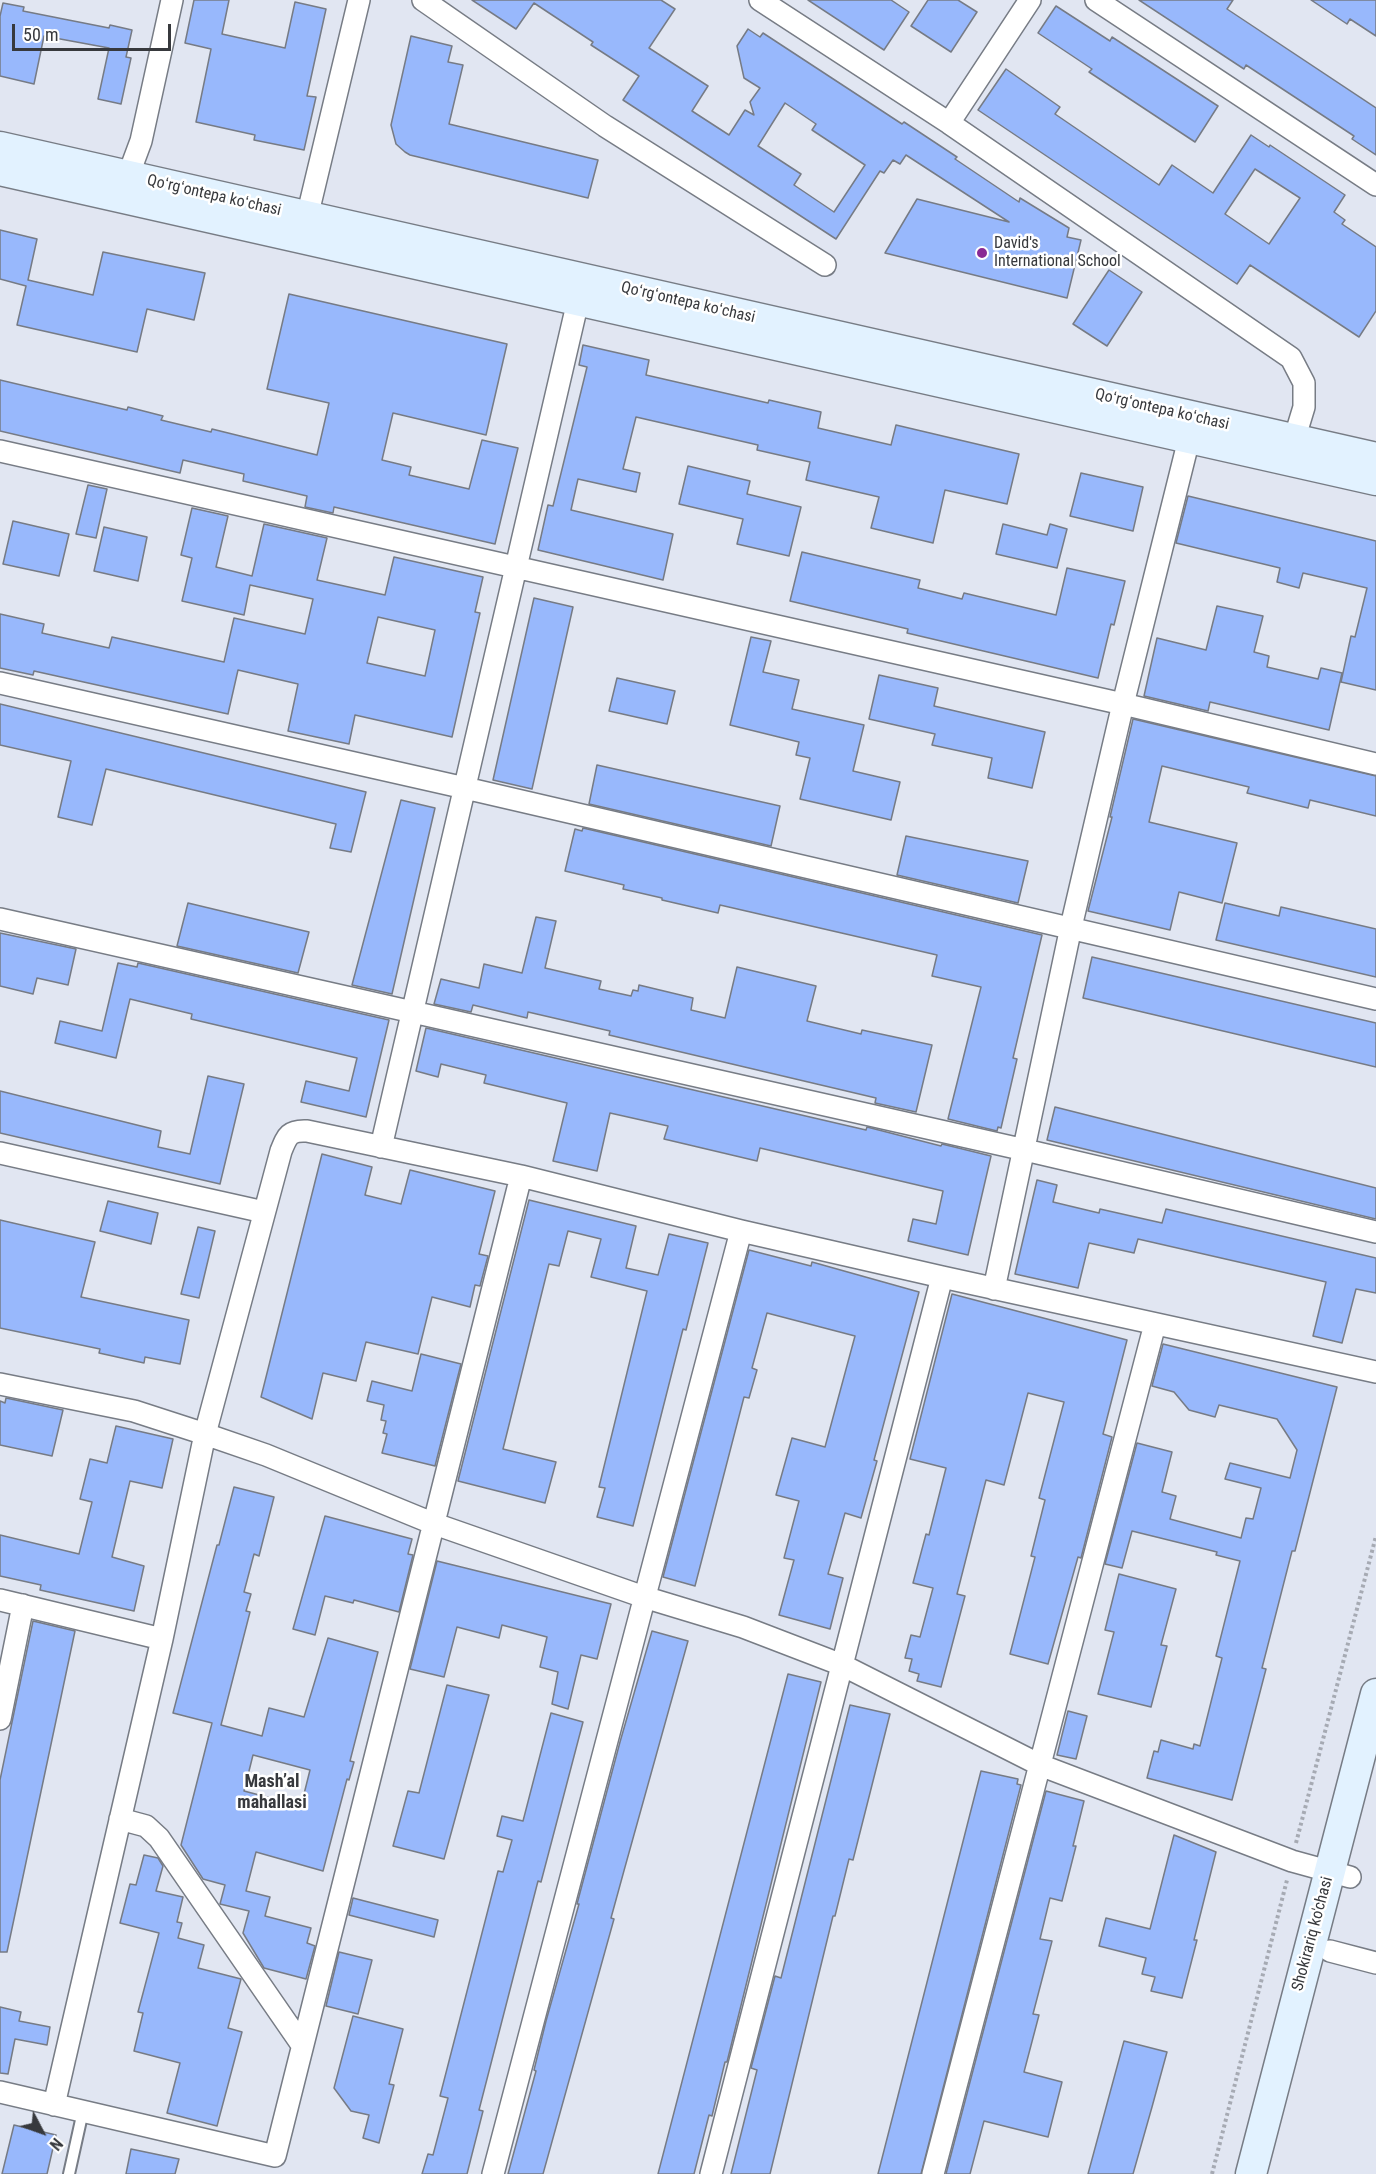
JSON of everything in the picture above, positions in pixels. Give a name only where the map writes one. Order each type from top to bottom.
[{"type":"main road","name":"Qoʻrgʻontepa koʻchasi","points":[[0,147],[307,217],[580,290]]},
{"type":"main road","name":"Qoʻrgʻontepa koʻchasi","points":[[0,170],[580,290],[1191,428],[1376,480]]},
{"type":"main road","name":"Qoʻrgʻontepa koʻchasi","points":[[1191,428],[1294,440],[1376,459]]},
{"type":"main road","name":"Shokirariq ko'chasi","points":[[1272,2174],[1330,1951],[1340,1874],[1376,1694]]},
{"type":"main road","name":"Shokirariq ko'chasi","points":[[1251,2174],[1340,1874],[1376,1776]]},
{"type":"street","points":[[128,176],[141,141],[172,0]]},
{"type":"street","points":[[307,217],[359,0]]},
{"type":"street","points":[[423,0],[605,126],[825,265]]},
{"type":"street","points":[[760,0],[949,123],[1291,358],[1304,383],[1304,407],[1294,440]]},
{"type":"street","points":[[949,123],[1030,0]]},
{"type":"street","points":[[1096,0],[1376,185]]},
{"type":"street","points":[[381,1147],[580,290]]},
{"type":"street","points":[[994,1289],[1071,927],[1191,428]]},
{"type":"street","points":[[0,451],[1123,704],[1376,764]]},
{"type":"street","points":[[0,683],[1071,927],[1376,999]]},
{"type":"street","points":[[0,919],[1024,1150],[1376,1232]]},
{"type":"street","points":[[54,2105],[162,1639],[205,1434],[281,1151],[286,1137],[295,1131],[307,1131],[521,1176],[741,1231],[994,1289],[1376,1372]]},
{"type":"street","points":[[0,1153],[264,1212]]},
{"type":"street","points":[[0,2092],[275,2156],[432,1523],[521,1176]]},
{"type":"street","points":[[493,2174],[741,1231]]},
{"type":"street","points":[[711,2174],[942,1277]]},
{"type":"street","points":[[933,2174],[1155,1324]]},
{"type":"street","points":[[0,1384],[134,1411],[205,1434],[266,1455],[432,1523],[645,1597],[743,1627],[842,1665],[1040,1764],[1292,1861],[1340,1874]]},
{"type":"street","points":[[0,1600],[162,1639]]},
{"type":"street","points":[[0,1719],[23,1605]]},
{"type":"street","points":[[120,1819],[146,1826],[159,1838],[302,2045]]},
{"type":"street","points":[[1330,1951],[1376,1963]]},
{"type":"lane","points":[[69,2174],[83,2111]]},
{"type":"building","points":[[194,0],[229,0],[222,34],[285,48],[295,2],[326,9],[307,96],[316,97],[304,150],[254,140],[255,135],[196,122],[211,49],[185,43]]},
{"type":"building","points":[[472,0],[661,0],[675,9],[649,48],[708,86],[692,111],[729,135],[745,110],[754,115],[750,102],[760,88],[744,78],[737,46],[748,29],[760,37],[763,33],[902,124],[904,122],[1019,202],[1020,198],[1069,228],[1067,237],[1081,240],[1067,298],[885,253],[917,199],[1009,222],[906,155],[900,164],[893,160],[884,173],[880,171],[836,239],[623,100],[639,76],[591,45],[593,42],[534,3],[516,29]],"holes":[[[785,103],[816,124],[812,130],[865,165],[834,212],[794,185],[801,174],[758,146]]]},
{"type":"building","points":[[808,0],[891,0],[909,12],[884,50]]},
{"type":"building","points":[[928,0],[958,0],[977,12],[951,52],[911,26]]},
{"type":"building","points":[[1139,0],[1233,0],[1227,9],[1376,108],[1376,155],[1352,139],[1354,136],[1246,65],[1244,69]]},
{"type":"building","points":[[1311,0],[1376,0],[1376,36],[1350,19],[1347,24]]},
{"type":"building","points":[[3,3],[24,7],[23,11],[109,28],[110,25],[132,30],[126,57],[131,58],[121,104],[98,99],[109,48],[44,36],[34,84],[0,76],[0,16]]},
{"type":"building","points":[[1056,6],[1110,41],[1112,37],[1218,106],[1195,142],[1089,72],[1092,69],[1038,33]]},
{"type":"building","points":[[411,36],[452,46],[448,62],[463,65],[449,124],[598,160],[588,198],[410,155],[396,144],[391,125]]},
{"type":"building","points":[[1006,69],[1060,107],[1055,114],[1159,185],[1172,165],[1213,193],[1251,135],[1345,195],[1334,212],[1345,220],[1342,224],[1376,247],[1376,311],[1359,337],[1250,265],[1237,284],[978,110]],"holes":[[[1255,169],[1300,198],[1269,244],[1225,214]]]},
{"type":"building","points":[[0,230],[37,239],[28,280],[93,295],[103,252],[205,273],[194,320],[147,309],[137,352],[17,325],[26,286],[0,279]]},
{"type":"building","points":[[1109,270],[1142,292],[1107,346],[1073,324]]},
{"type":"building","points":[[289,294],[507,344],[486,435],[393,413],[382,460],[411,467],[409,475],[469,489],[482,440],[518,448],[495,544],[334,507],[333,513],[305,507],[307,496],[243,481],[244,474],[183,460],[180,473],[0,431],[0,380],[127,410],[128,407],[163,416],[161,420],[211,432],[212,429],[317,455],[329,403],[267,389]]},
{"type":"building","points":[[583,345],[649,360],[646,375],[768,403],[769,400],[821,412],[818,428],[891,445],[896,425],[1019,454],[1007,504],[945,490],[933,543],[871,528],[879,497],[806,480],[810,462],[757,450],[758,445],[636,417],[623,469],[640,473],[636,492],[578,479],[571,510],[673,534],[663,580],[538,550],[548,505],[553,506],[587,367],[579,365]]},
{"type":"building","points":[[688,466],[750,481],[747,494],[801,507],[789,556],[737,544],[743,519],[679,504]]},
{"type":"building","points":[[1081,473],[1143,487],[1133,531],[1070,516]]},
{"type":"building","points":[[88,485],[107,489],[96,538],[76,534]]},
{"type":"building","points":[[1188,496],[1376,541],[1376,690],[1341,682],[1351,636],[1355,637],[1367,588],[1303,573],[1299,588],[1277,582],[1280,568],[1176,543]]},
{"type":"building","points":[[192,508],[228,516],[216,567],[252,576],[264,524],[327,538],[317,580],[385,595],[394,557],[483,577],[475,612],[480,613],[452,737],[355,715],[349,744],[288,731],[298,684],[238,670],[228,714],[34,671],[33,675],[0,668],[0,614],[44,624],[42,633],[109,648],[112,637],[224,662],[234,618],[305,634],[313,599],[250,585],[244,615],[182,601],[192,558],[181,555]],"holes":[[[378,617],[435,630],[425,676],[367,663]]]},
{"type":"building","points":[[13,521],[69,534],[59,576],[3,564]]},
{"type":"building","points":[[1003,524],[1047,535],[1050,524],[1067,529],[1057,568],[996,554]]},
{"type":"building","points":[[104,527],[147,537],[138,581],[94,571]]},
{"type":"building","points":[[802,552],[920,580],[918,588],[962,599],[964,593],[1056,615],[1067,568],[1125,581],[1114,625],[1111,624],[1098,678],[907,633],[908,629],[790,601]]},
{"type":"building","points":[[534,598],[573,607],[532,789],[493,780]]},
{"type":"building","points":[[1217,606],[1263,616],[1254,652],[1269,656],[1267,667],[1318,679],[1321,668],[1342,673],[1329,730],[1210,702],[1208,711],[1144,696],[1157,638],[1206,650]]},
{"type":"building","points":[[751,637],[771,641],[763,672],[799,680],[792,709],[864,725],[853,771],[900,782],[891,820],[800,799],[810,758],[796,755],[799,742],[730,725]]},
{"type":"building","points":[[879,675],[938,688],[934,706],[1045,732],[1032,788],[988,778],[992,758],[932,745],[935,734],[869,719]]},
{"type":"building","points":[[617,678],[675,691],[667,724],[609,711]]},
{"type":"building","points":[[0,704],[366,792],[351,852],[330,848],[336,824],[106,769],[92,825],[58,817],[71,761],[0,745]]},
{"type":"building","points":[[1133,719],[1376,776],[1376,816],[1310,800],[1308,808],[1247,793],[1249,787],[1162,766],[1149,822],[1237,843],[1222,903],[1179,892],[1170,930],[1088,911],[1112,817],[1110,817]]},
{"type":"building","points":[[597,765],[780,806],[771,846],[589,804]]},
{"type":"building","points":[[401,800],[435,808],[392,994],[352,985]]},
{"type":"building","points":[[583,828],[1042,935],[1013,1058],[1017,1059],[1001,1128],[998,1127],[997,1131],[948,1119],[981,987],[932,976],[937,955],[720,905],[718,913],[662,900],[662,898],[623,889],[624,885],[565,871],[575,829],[582,831]]},
{"type":"building","points":[[906,836],[1028,861],[1018,903],[897,875]]},
{"type":"building","points":[[188,903],[309,932],[298,973],[177,946]]},
{"type":"building","points":[[1225,903],[1279,916],[1281,907],[1376,929],[1376,977],[1216,940]]},
{"type":"building","points":[[536,917],[556,921],[545,968],[601,981],[599,989],[631,996],[633,990],[638,991],[639,985],[693,998],[691,1010],[725,1018],[737,967],[816,986],[807,1021],[861,1034],[862,1030],[932,1045],[916,1112],[875,1103],[876,1098],[609,1035],[610,1031],[528,1012],[527,1018],[473,1005],[471,1012],[434,1004],[441,979],[479,988],[484,964],[522,973]]},
{"type":"building","points":[[0,933],[76,949],[68,985],[37,978],[33,994],[0,986]]},
{"type":"building","points":[[1092,957],[1376,1023],[1376,1067],[1083,998]]},
{"type":"building","points":[[118,963],[137,967],[138,963],[389,1020],[366,1117],[301,1102],[306,1081],[349,1091],[357,1058],[191,1019],[192,1014],[130,999],[116,1058],[55,1043],[60,1021],[102,1031]]},
{"type":"building","points":[[426,1028],[866,1130],[867,1127],[991,1156],[968,1255],[908,1241],[913,1219],[936,1224],[943,1191],[760,1148],[757,1161],[664,1139],[668,1126],[610,1113],[597,1171],[553,1161],[567,1103],[484,1083],[486,1075],[441,1064],[438,1077],[416,1071]]},
{"type":"building","points":[[208,1076],[244,1084],[220,1184],[0,1133],[0,1091],[161,1131],[158,1147],[190,1154]]},
{"type":"building","points":[[1055,1107],[1376,1188],[1376,1219],[1047,1140]]},
{"type":"building","points":[[322,1154],[372,1167],[365,1195],[401,1204],[410,1170],[495,1191],[479,1254],[488,1256],[480,1286],[475,1285],[470,1307],[432,1297],[418,1354],[366,1342],[356,1381],[323,1373],[312,1419],[261,1397]]},
{"type":"building","points":[[1037,1180],[1057,1185],[1053,1202],[1099,1213],[1100,1209],[1162,1223],[1166,1209],[1376,1258],[1376,1293],[1356,1289],[1342,1343],[1313,1336],[1326,1282],[1138,1239],[1134,1253],[1089,1243],[1078,1288],[1015,1274]]},
{"type":"building","points":[[529,1200],[636,1226],[626,1268],[658,1275],[669,1234],[708,1243],[686,1330],[683,1329],[633,1526],[597,1517],[605,1488],[599,1487],[647,1291],[591,1277],[601,1239],[568,1231],[559,1266],[549,1264],[503,1449],[556,1462],[545,1503],[458,1481]]},
{"type":"building","points":[[108,1201],[158,1213],[151,1244],[100,1231]]},
{"type":"building","points":[[0,1220],[95,1242],[81,1297],[189,1320],[180,1364],[145,1357],[144,1363],[99,1353],[100,1349],[0,1328]]},
{"type":"building","points":[[198,1227],[215,1231],[199,1298],[181,1294]]},
{"type":"building","points":[[749,1250],[811,1266],[812,1262],[919,1292],[874,1460],[877,1461],[861,1518],[845,1513],[828,1574],[843,1578],[830,1629],[779,1615],[794,1560],[784,1558],[799,1501],[776,1495],[792,1438],[825,1447],[855,1336],[767,1313],[752,1368],[757,1370],[749,1398],[744,1397],[695,1586],[663,1577]]},
{"type":"building","points":[[952,1294],[1127,1340],[1103,1434],[1112,1437],[1081,1558],[1078,1557],[1048,1664],[1010,1654],[1035,1557],[1031,1556],[1045,1500],[1039,1498],[1064,1402],[1028,1393],[1004,1485],[986,1480],[957,1594],[965,1596],[941,1687],[917,1681],[919,1674],[909,1671],[912,1659],[905,1658],[911,1635],[920,1637],[933,1588],[913,1583],[926,1534],[929,1535],[946,1468],[910,1459]]},
{"type":"building","points":[[1163,1344],[1337,1387],[1262,1668],[1266,1669],[1232,1800],[1147,1778],[1154,1751],[1158,1752],[1161,1740],[1193,1749],[1194,1744],[1200,1746],[1222,1658],[1216,1656],[1240,1561],[1216,1555],[1217,1552],[1132,1531],[1122,1568],[1105,1564],[1137,1443],[1172,1452],[1162,1492],[1176,1496],[1170,1519],[1241,1538],[1246,1518],[1253,1519],[1261,1488],[1225,1479],[1230,1463],[1290,1478],[1297,1450],[1277,1419],[1219,1405],[1215,1417],[1189,1410],[1174,1392],[1152,1386]]},
{"type":"building","points":[[421,1354],[461,1364],[435,1466],[382,1453],[387,1434],[383,1433],[386,1421],[381,1420],[384,1405],[367,1401],[372,1381],[412,1391]]},
{"type":"building","points":[[6,1398],[63,1410],[52,1456],[0,1445],[0,1401],[5,1403]]},
{"type":"building","points":[[116,1426],[173,1439],[162,1488],[130,1481],[112,1557],[144,1566],[134,1611],[40,1590],[41,1585],[0,1576],[0,1535],[79,1554],[92,1502],[80,1499],[90,1459],[107,1463]]},
{"type":"building","points":[[234,1487],[274,1497],[259,1556],[254,1554],[244,1592],[251,1594],[246,1611],[250,1612],[221,1725],[262,1736],[269,1708],[304,1717],[328,1638],[378,1652],[350,1761],[354,1762],[349,1780],[347,1779],[323,1871],[256,1852],[246,1891],[270,1897],[265,1916],[311,1928],[307,1943],[315,1946],[306,1979],[264,1968],[243,1933],[249,1911],[220,1904],[225,1885],[203,1879],[181,1845],[212,1723],[173,1713],[217,1545],[219,1545]],"holes":[[[253,1755],[310,1770],[301,1806],[244,1791]]]},
{"type":"building","points":[[325,1516],[412,1539],[408,1554],[413,1555],[399,1612],[354,1600],[353,1603],[325,1596],[315,1635],[293,1629]]},
{"type":"building","points":[[437,1561],[611,1604],[597,1659],[581,1655],[568,1709],[552,1704],[558,1672],[540,1667],[547,1637],[502,1625],[499,1638],[457,1627],[444,1677],[410,1669]]},
{"type":"building","points":[[1119,1574],[1176,1589],[1161,1645],[1167,1646],[1151,1707],[1098,1694],[1114,1632],[1105,1630]]},
{"type":"building","points":[[33,1621],[75,1631],[7,1952],[0,1952],[0,1780]]},
{"type":"building","points":[[652,1631],[688,1641],[543,2174],[508,2174],[536,2071],[534,2070],[546,2021],[579,1904],[577,1904]]},
{"type":"building","points":[[788,1674],[821,1682],[727,2062],[725,2062],[712,2116],[709,2115],[694,2174],[658,2174]]},
{"type":"building","points":[[447,1685],[489,1695],[444,1859],[393,1846],[408,1791],[419,1793]]},
{"type":"building","points":[[850,1705],[890,1714],[853,1860],[849,1859],[835,1916],[833,1916],[770,2174],[731,2174],[757,2070],[751,2068],[775,1976],[781,1978]]},
{"type":"building","points":[[1068,1711],[1087,1716],[1076,1759],[1057,1755]]},
{"type":"building","points":[[551,1713],[583,1722],[541,1882],[538,1881],[479,2110],[483,2111],[467,2174],[422,2174],[428,2154],[433,2155],[448,2098],[440,2096],[498,1871],[503,1872],[512,1840],[497,1836],[502,1816],[523,1821]]},
{"type":"building","points":[[981,1771],[1018,1779],[1017,1784],[1021,1785],[921,2174],[878,2174]]},
{"type":"building","points":[[1046,1791],[1084,1801],[1073,1846],[1076,1846],[1062,1901],[1050,1898],[1040,1939],[1052,1941],[1033,2014],[1039,2015],[1024,2072],[1062,2082],[1048,2137],[984,2121],[970,2174],[946,2174]]},
{"type":"building","points":[[1174,1835],[1216,1852],[1182,1998],[1151,1991],[1155,1977],[1142,1974],[1146,1958],[1099,1946],[1106,1918],[1150,1929]]},
{"type":"building","points":[[144,1855],[158,1858],[163,1866],[156,1891],[183,1897],[177,1922],[182,1923],[178,1938],[204,1945],[198,1968],[241,1979],[228,2028],[242,2032],[217,2126],[167,2113],[180,2063],[134,2051],[143,2013],[138,2012],[159,1933],[120,1923],[130,1884],[136,1885]]},
{"type":"building","points":[[353,1898],[438,1920],[434,1937],[349,1915]]},
{"type":"building","points":[[339,1952],[372,1960],[358,2014],[326,2006]]},
{"type":"building","points":[[0,2007],[21,2012],[19,2021],[50,2027],[47,2045],[15,2039],[8,2074],[0,2073]]},
{"type":"building","points":[[353,2016],[403,2029],[389,2084],[394,2085],[379,2143],[363,2138],[369,2115],[351,2111],[334,2088]]},
{"type":"building","points":[[1124,2041],[1167,2052],[1133,2174],[1088,2174]]},
{"type":"building","points":[[14,2125],[56,2135],[47,2174],[2,2174]]},
{"type":"building","points":[[131,2149],[179,2159],[175,2174],[126,2174]]},
{"type":"place","name":"David's International School","points":[[982,253]]},
{"type":"district","name":"Mashʼal mahallasi","points":[[272,1792]]}]
